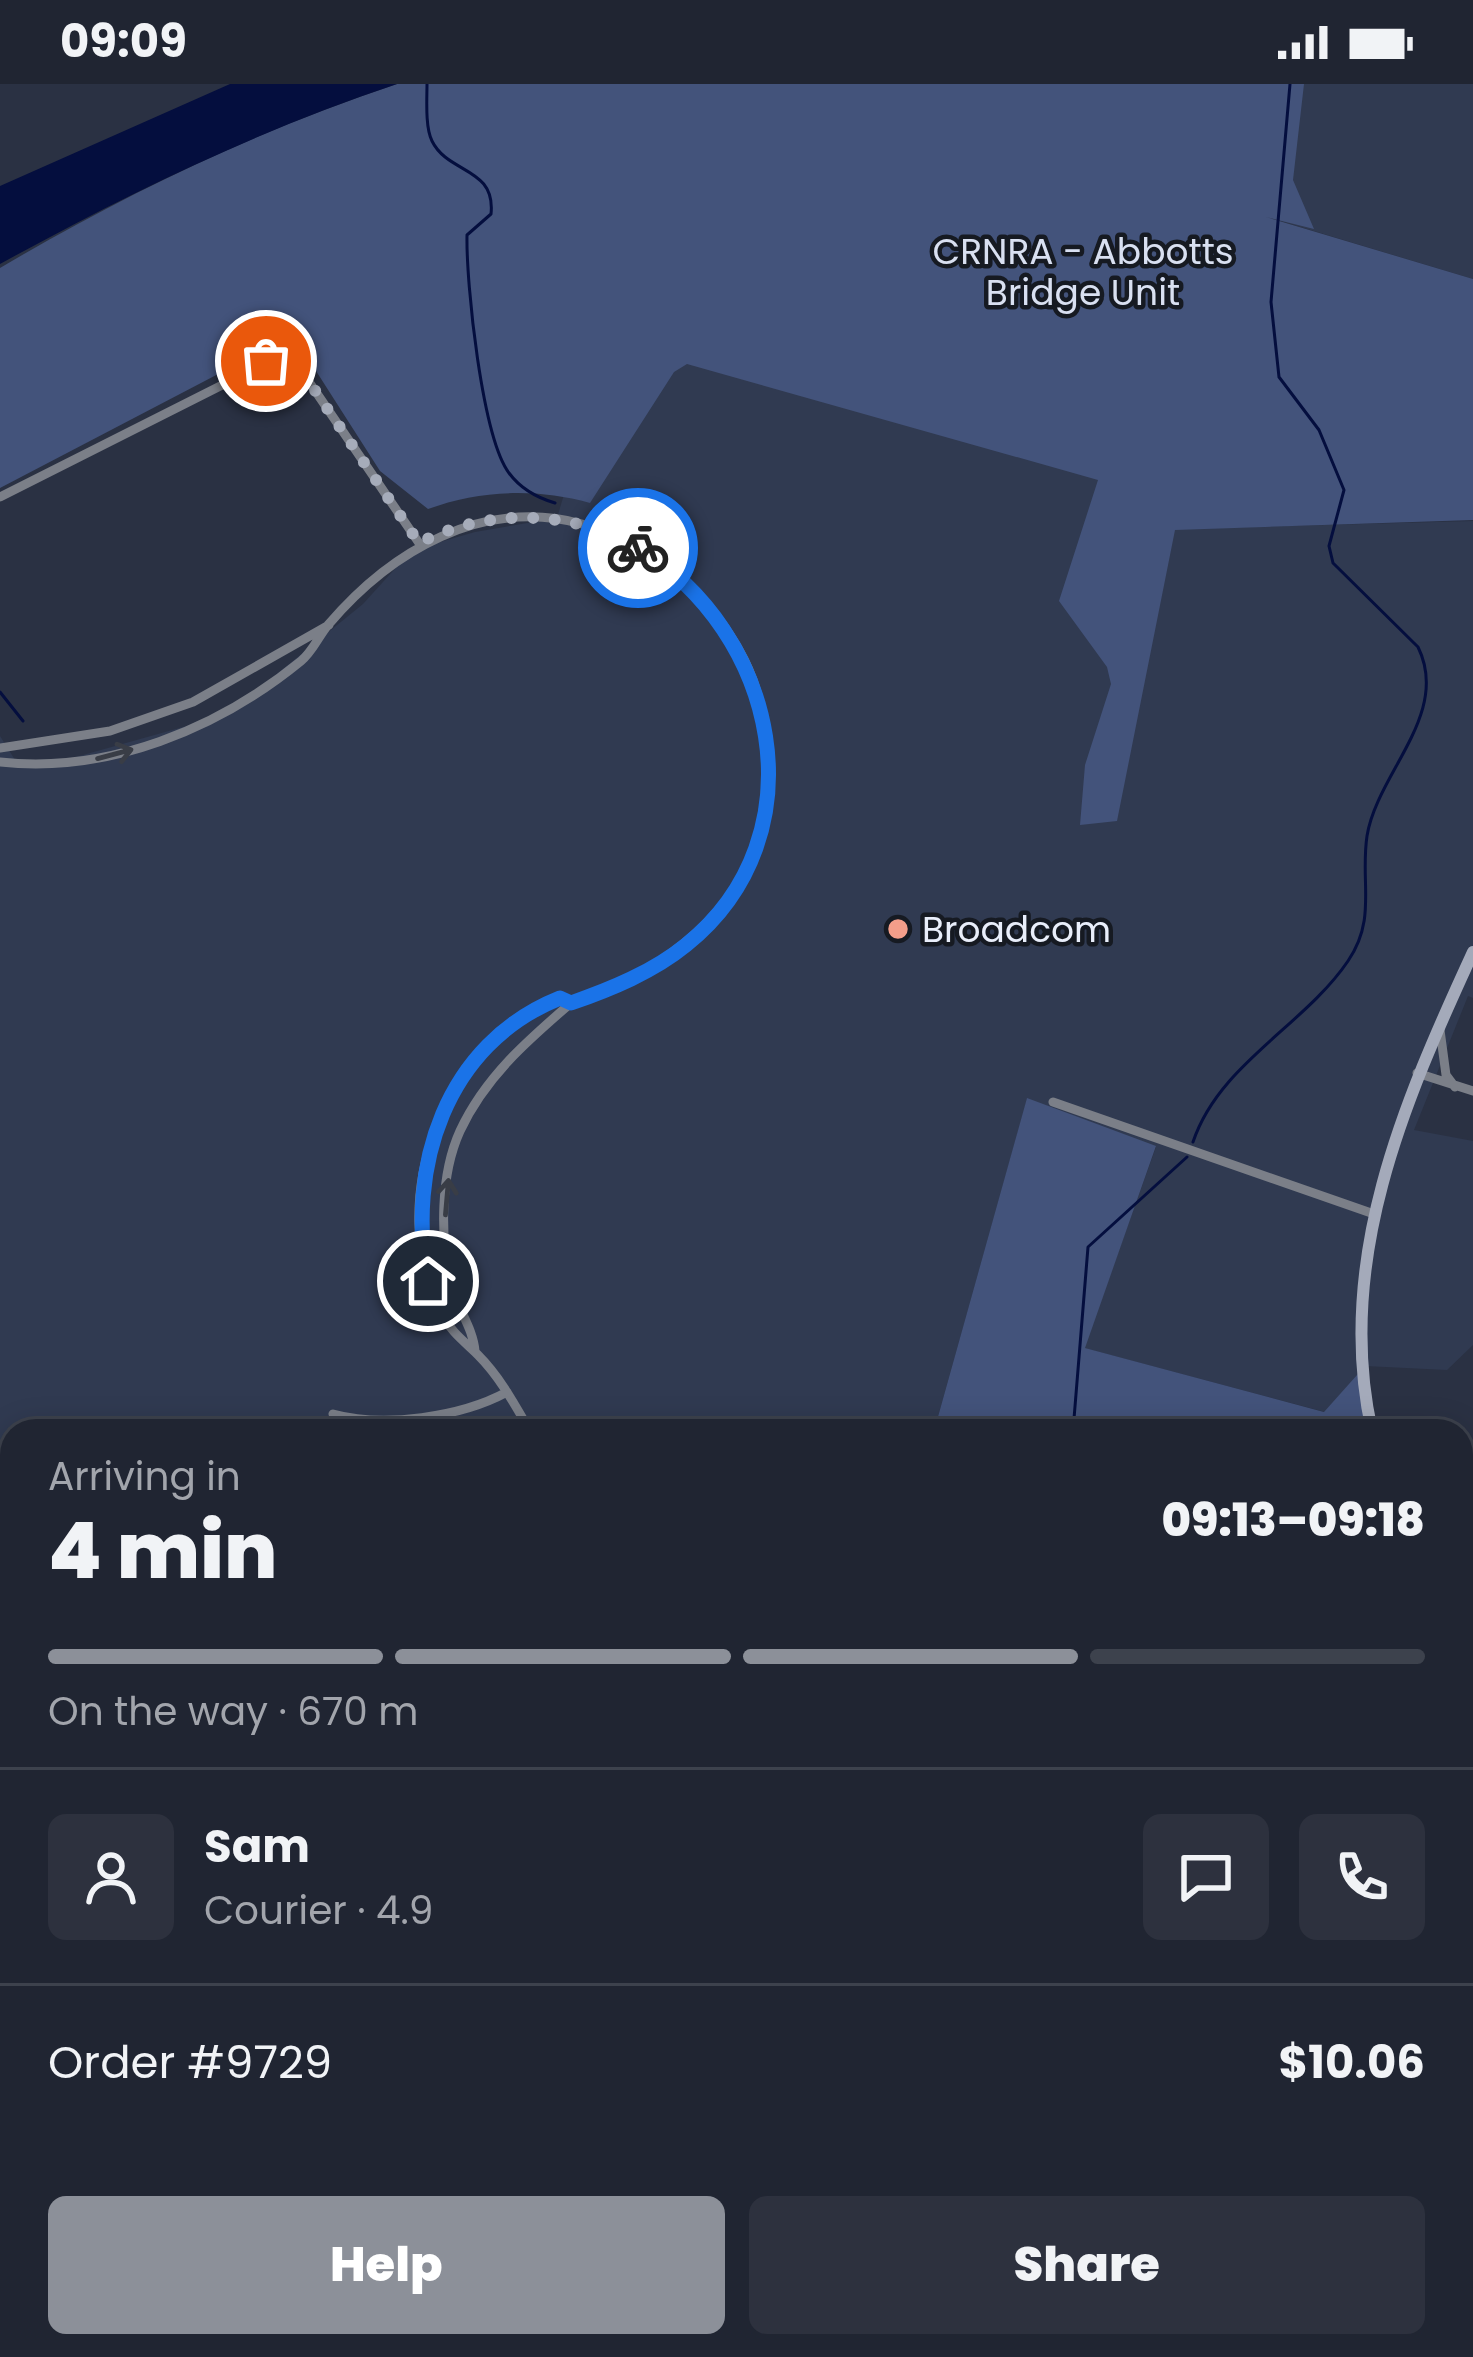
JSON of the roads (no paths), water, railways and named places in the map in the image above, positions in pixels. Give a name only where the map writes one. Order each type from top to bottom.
[{"type":"main road","points":[[1371,1419],[1361,1338],[1375,1214],[1417,1073],[1473,952]]},
{"type":"street","points":[[0,497],[280,356],[303,373],[419,543]]},
{"type":"street","points":[[0,762],[49,767],[80,763],[172,736],[242,704],[307,656],[329,625],[419,543],[521,517],[564,519],[621,538],[690,584],[724,625],[756,684],[767,743],[765,826],[736,886],[685,947],[617,987],[571,1003],[502,1065],[458,1134],[444,1224],[451,1283],[475,1351],[523,1419]]},
{"type":"street","points":[[0,748],[110,730],[193,702],[329,625]]},
{"type":"street","points":[[475,1351],[464,1346],[443,1316],[428,1281],[420,1240],[420,1190],[429,1148],[446,1102],[490,1043],[547,1003],[560,998],[571,1003]]},
{"type":"street","points":[[1439,1029],[1442,1058],[1455,1087]]},
{"type":"street","points":[[1417,1073],[1473,1091]]},
{"type":"street","points":[[1053,1102],[1375,1214]]},
{"type":"street","points":[[332,1414],[383,1419],[478,1407],[507,1392]]},
{"type":"waterway","points":[[427,84],[432,141],[439,152],[479,179],[491,199],[491,214],[467,235],[473,322],[499,454],[513,478],[555,503]]},
{"type":"waterway","points":[[1193,1142],[1222,1090],[1330,984],[1357,945],[1365,915],[1365,853],[1373,813],[1409,743],[1425,696],[1426,672],[1418,647],[1333,563],[1329,546],[1344,490],[1319,430],[1279,377],[1271,302],[1290,84]]},
{"type":"waterway","points":[[0,692],[23,721]]},
{"type":"waterway","points":[[1074,1419],[1088,1247],[1187,1157]]},
{"type":"place","name":"Broadcom","points":[[898,929]]},
{"type":"park label","name":"CRNRA - Abbotts Bridge Unit","points":[[1083,272]]}]
